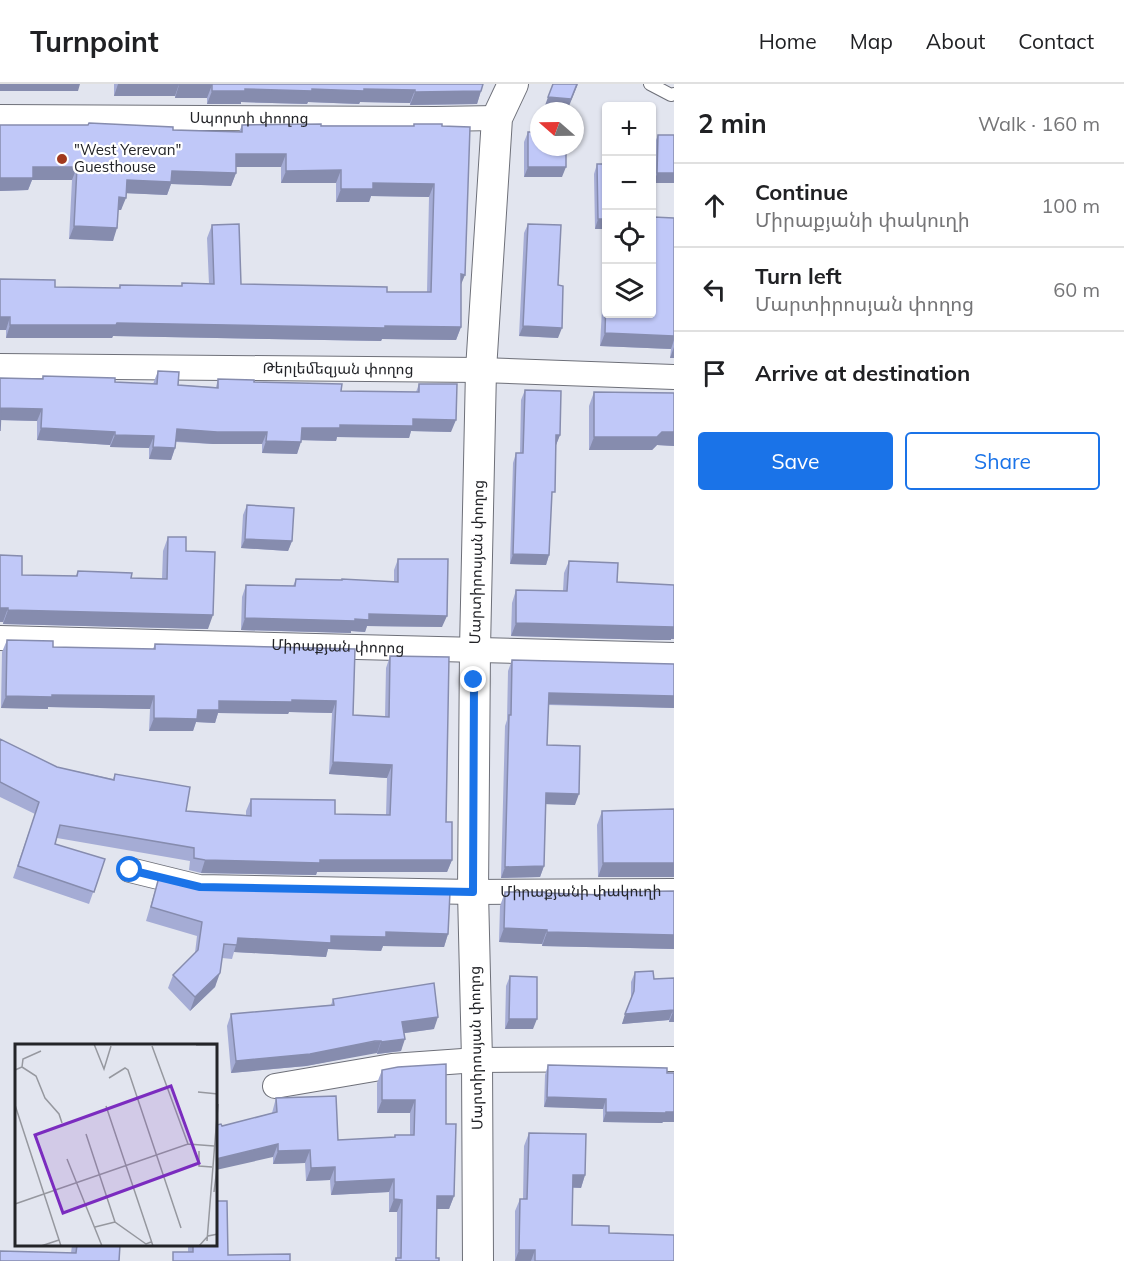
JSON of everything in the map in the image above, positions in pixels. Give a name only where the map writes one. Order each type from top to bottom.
[{"type":"street","name":"Մարտիրոսյան փողոց","points":[[478,1261],[473,892],[481,370],[497,118],[513,84]]},
{"type":"street","name":"Սպորտի փողոց","points":[[0,117],[497,118]]},
{"type":"street","name":"Թերլեմեզյան փողոց","points":[[0,366],[481,370],[674,377]]},
{"type":"street","name":"Միրաքյան փողոց","points":[[0,638],[674,655]]},
{"type":"street","name":"Միրաքյանի փակուղի","points":[[130,870],[200,887],[473,892],[674,891]]},
{"type":"street","points":[[275,1086],[392,1066],[477,1060],[674,1059]]},
{"type":"lane","points":[[650,84],[671,95],[674,94]]},
{"type":"building","points":[[179,84],[483,84],[481,91],[415,92],[415,90],[364,89],[364,91],[245,89],[245,91],[212,91],[212,85]]},
{"type":"building","points":[[553,84],[577,84],[571,99],[548,97]]},
{"type":"building","points":[[89,123],[173,127],[173,130],[242,132],[242,125],[414,126],[414,124],[442,124],[442,126],[470,127],[465,275],[461,274],[461,327],[385,326],[385,328],[117,323],[116,325],[10,325],[10,317],[0,317],[0,279],[55,280],[55,287],[120,288],[120,285],[214,284],[212,225],[239,224],[241,284],[387,287],[387,292],[431,292],[434,184],[373,183],[373,189],[341,189],[341,170],[286,171],[286,154],[236,154],[236,173],[172,171],[171,182],[127,180],[126,198],[119,197],[117,228],[74,226],[77,167],[33,167],[33,178],[0,178],[0,125],[88,125]]},
{"type":"building","points":[[528,132],[530,132],[530,156],[566,156],[566,167],[528,167]]},
{"type":"building","points":[[658,135],[674,135],[674,173],[657,173]]},
{"type":"building","points":[[597,164],[602,164],[602,219],[598,219]]},
{"type":"building","points":[[656,217],[674,218],[674,336],[605,333],[605,318],[656,318]]},
{"type":"building","points":[[528,224],[561,225],[558,285],[563,286],[562,328],[523,326]]},
{"type":"building","points":[[158,371],[179,372],[178,385],[218,388],[218,379],[342,384],[341,391],[419,392],[419,384],[457,384],[456,420],[413,419],[413,426],[340,425],[340,428],[302,428],[301,442],[266,441],[267,432],[177,429],[175,448],[153,447],[154,436],[41,428],[42,409],[1,408],[0,431],[0,378],[43,379],[43,376],[115,378],[115,382],[157,384]]},
{"type":"building","points":[[525,390],[561,391],[560,435],[556,435],[555,492],[552,492],[549,555],[513,554],[516,453],[523,453]]},
{"type":"building","points":[[594,392],[674,393],[674,432],[662,432],[657,437],[594,437]]},
{"type":"building","points":[[247,505],[294,508],[292,541],[245,539]]},
{"type":"building","points":[[168,537],[186,537],[186,551],[215,552],[213,615],[0,608],[0,555],[22,556],[22,575],[77,576],[78,571],[132,573],[131,578],[167,579]]},
{"type":"building","points":[[398,559],[448,559],[447,616],[369,614],[369,620],[355,619],[355,621],[245,618],[246,585],[295,586],[296,579],[398,582]]},
{"type":"building","points":[[569,561],[618,563],[617,582],[674,585],[674,627],[516,623],[516,590],[567,591]]},
{"type":"building","points":[[7,640],[53,641],[53,647],[155,649],[155,644],[355,649],[353,715],[389,717],[390,656],[449,657],[446,822],[452,822],[452,860],[320,860],[320,863],[205,860],[194,858],[194,848],[60,825],[55,844],[105,859],[94,892],[18,866],[39,802],[0,782],[0,739],[57,767],[114,780],[115,774],[190,787],[186,811],[251,816],[251,799],[335,800],[335,814],[390,815],[392,765],[333,762],[336,701],[219,701],[219,710],[198,710],[197,719],[154,718],[154,696],[6,696]]},
{"type":"building","points":[[512,660],[674,664],[674,696],[549,693],[547,745],[580,746],[579,794],[546,793],[544,866],[505,867]]},
{"type":"building","points":[[674,809],[674,863],[603,863],[602,811]]},
{"type":"building","points":[[159,877],[204,888],[450,892],[448,934],[386,932],[386,937],[331,936],[331,943],[238,938],[237,945],[224,944],[220,973],[195,997],[173,975],[198,950],[202,922],[151,907]]},
{"type":"building","points":[[674,891],[674,935],[547,932],[547,930],[504,928],[505,892],[604,895],[604,892]]},
{"type":"building","points":[[653,971],[654,979],[674,978],[674,1012],[673,1010],[625,1014],[634,991],[635,972]]},
{"type":"building","points":[[510,976],[537,977],[537,1019],[509,1019]]},
{"type":"building","points":[[434,983],[438,1017],[402,1022],[405,1039],[375,1041],[310,1054],[236,1061],[231,1014],[334,1005],[333,999]]},
{"type":"building","points":[[446,1064],[446,1124],[456,1124],[454,1196],[437,1196],[436,1258],[439,1258],[439,1261],[396,1261],[396,1258],[401,1258],[402,1200],[394,1199],[394,1179],[335,1182],[335,1167],[311,1168],[310,1150],[278,1151],[278,1144],[218,1159],[218,1125],[222,1126],[277,1112],[276,1098],[336,1096],[338,1140],[414,1135],[415,1100],[382,1100],[382,1070]]},
{"type":"building","points":[[548,1065],[667,1068],[667,1073],[674,1073],[674,1112],[606,1112],[606,1099],[547,1097]]},
{"type":"building","points":[[529,1133],[586,1134],[585,1175],[573,1175],[572,1225],[609,1226],[609,1233],[674,1235],[674,1261],[535,1261],[535,1250],[519,1250],[520,1199],[527,1199]]},
{"type":"building","points":[[218,1201],[227,1201],[228,1255],[290,1254],[290,1261],[173,1261],[173,1252],[193,1252],[193,1246],[218,1246]]},
{"type":"building","points":[[77,1246],[120,1246],[119,1261],[0,1261],[0,1251],[76,1253]]},
{"type":"place","name":"\"West Yerevan\" Guesthouse","points":[[62,159]]},
{"type":"route","points":[[130,870],[200,887],[473,892],[474,680]]}]
